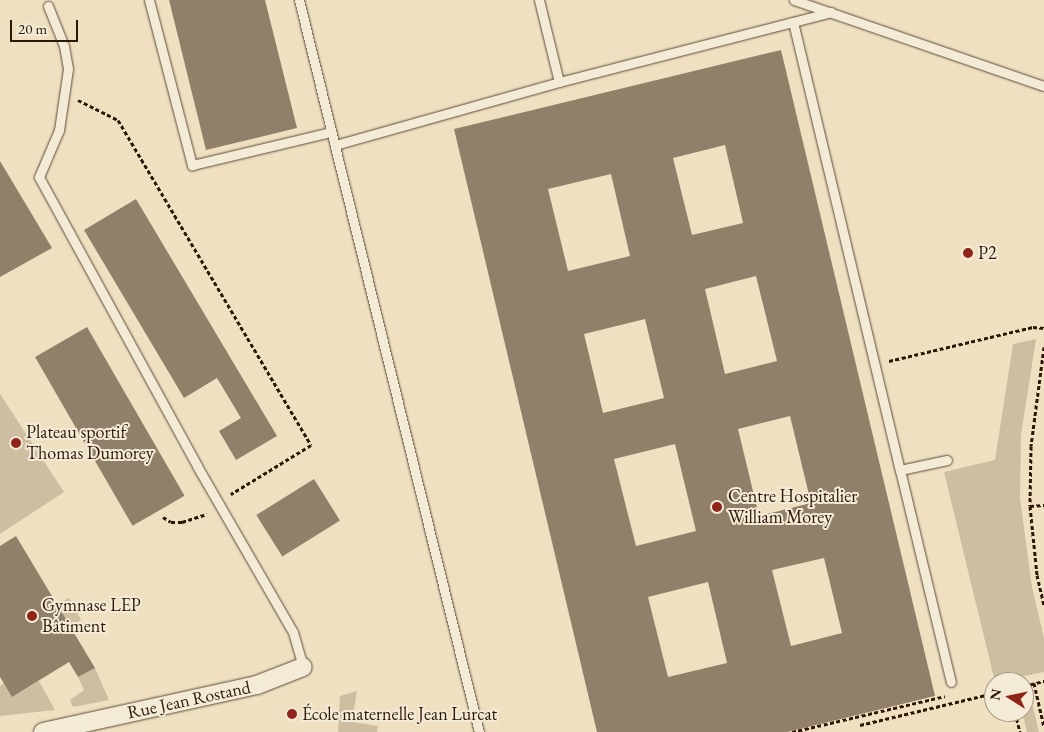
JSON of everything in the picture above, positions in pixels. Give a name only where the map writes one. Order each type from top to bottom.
[{"type":"street","name":"Rue Jean Rostand","points":[[43,732],[257,685],[303,667]]},
{"type":"lane","points":[[150,0],[192,166],[331,132]]},
{"type":"lane","points":[[299,0],[479,732]]},
{"type":"lane","points":[[539,0],[559,82]]},
{"type":"lane","points":[[794,0],[1044,86]]},
{"type":"lane","points":[[49,2],[64,46],[68,69],[59,130],[39,177],[220,505],[293,632],[303,667]]},
{"type":"lane","points":[[335,145],[559,82],[831,12]]},
{"type":"lane","points":[[793,22],[951,682]]},
{"type":"lane","points":[[900,470],[947,460]]},
{"type":"path","points":[[64,93],[118,120],[311,445],[220,505],[182,522],[171,522],[163,517]]},
{"type":"path","points":[[875,363],[1033,327],[1044,328]]},
{"type":"path","points":[[1044,347],[1031,446],[1030,506],[1037,575],[1044,605]]},
{"type":"path","points":[[1030,506],[1044,505]]},
{"type":"path","points":[[1044,681],[1034,684],[1044,727]]},
{"type":"path","points":[[792,732],[954,693]]},
{"type":"path","points":[[860,725],[984,695]]},
{"type":"shaded area","points":[[1036,339],[1021,435],[1020,498],[1032,587],[1044,638],[1044,672],[1034,674],[1034,672],[993,672],[944,472],[995,460],[1013,344]]},
{"type":"shaded area","name":"Plateau sportif Thomas Dumorey","points":[[0,394],[64,492],[0,534]]},
{"type":"shaded area","points":[[69,598],[81,620],[69,627],[57,605]]},
{"type":"shaded area","points":[[95,668],[109,700],[73,707],[70,700],[84,690],[78,677]]},
{"type":"shaded area","points":[[39,681],[55,710],[0,716],[0,686],[4,683],[12,697]]},
{"type":"shaded area","points":[[357,691],[352,722],[378,726],[377,732],[338,732],[340,696]]},
{"type":"shaded area","points":[[1034,712],[1039,732],[1027,732],[1024,722],[1034,722]]},
{"type":"building","points":[[169,0],[265,0],[297,128],[206,150]]},
{"type":"building","name":"Centre Hospitalier William Morey","points":[[781,50],[935,696],[787,732],[597,732],[454,129]],"holes":[[[725,145],[743,223],[692,235],[673,158]],[[611,174],[630,256],[568,271],[548,189]],[[756,276],[777,361],[725,374],[705,289]],[[645,319],[664,398],[603,413],[584,334]],[[790,416],[811,503],[759,516],[738,429]],[[675,444],[696,531],[636,546],[614,459]],[[824,558],[842,633],[791,646],[772,570]],[[708,582],[727,663],[668,677],[648,597]]]},
{"type":"building","points":[[0,161],[52,248],[0,277]]},
{"type":"building","points":[[136,199],[277,436],[236,460],[219,431],[241,418],[217,378],[184,398],[84,230]]},
{"type":"building","points":[[87,327],[185,496],[133,526],[35,357]]},
{"type":"building","points":[[314,479],[340,521],[282,557],[256,515]]},
{"type":"building","name":"Gymnase LEP Bâtiment","points":[[16,536],[95,668],[78,677],[69,662],[12,697],[0,677],[0,546]]},
{"type":"place","name":"P2","points":[[968,253]]},
{"type":"place","name":"Plateau sportif Thomas Dumorey","points":[[16,443]]},
{"type":"place","name":"Centre Hospitalier William Morey","points":[[717,507]]},
{"type":"place","name":"Gymnase LEP Bâtiment","points":[[32,616]]},
{"type":"place","name":"École maternelle Jean Lurcat","points":[[292,714]]}]
